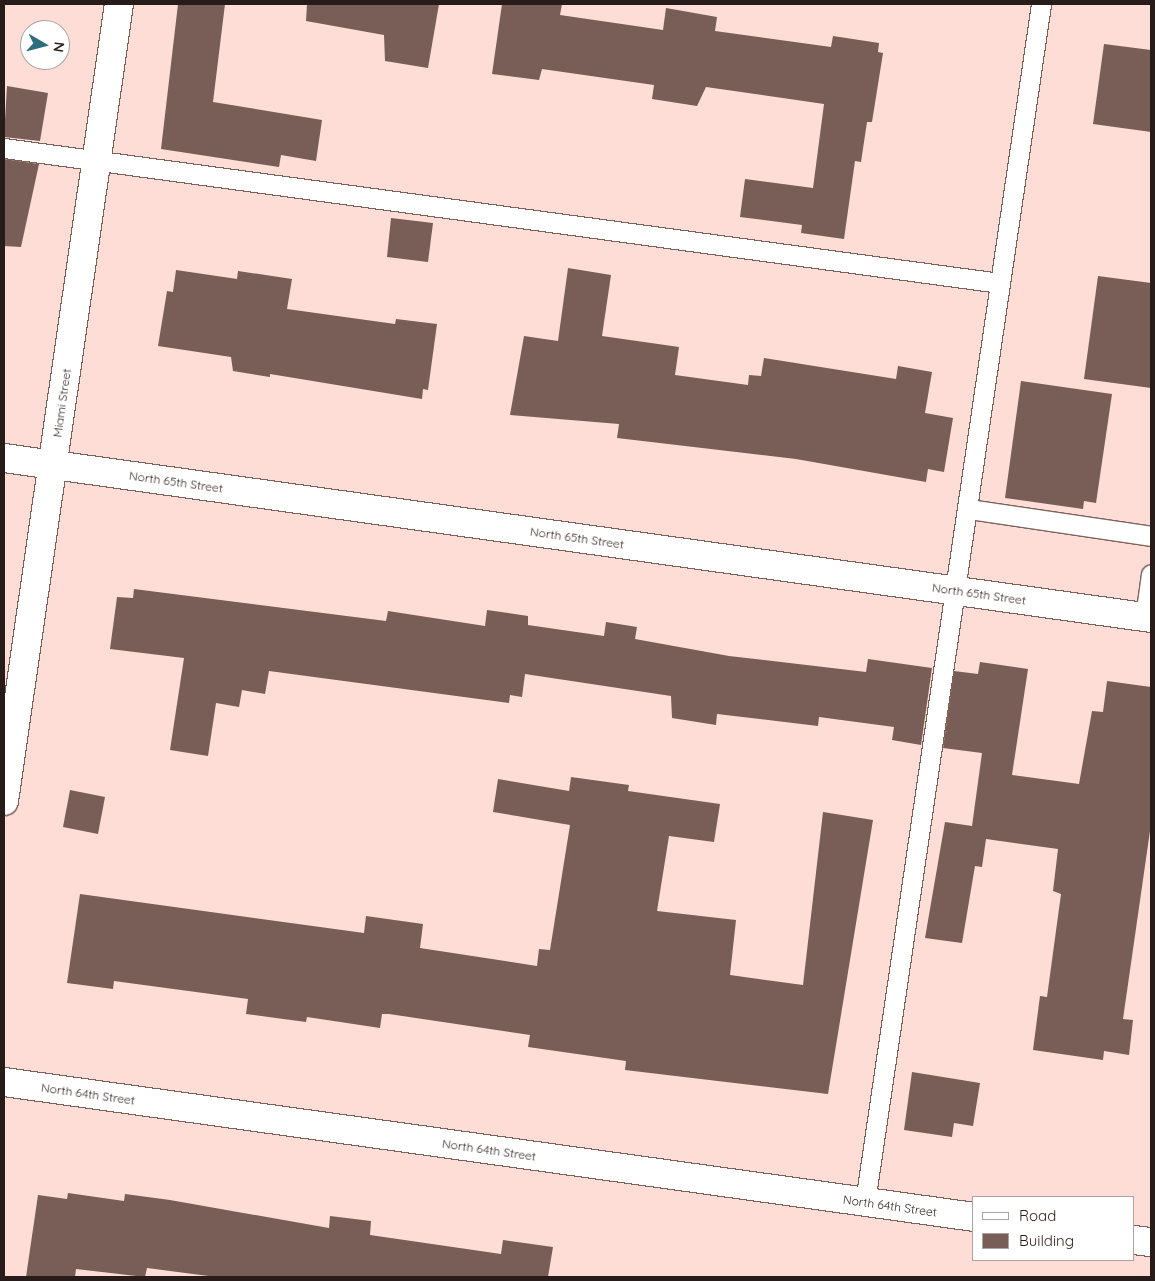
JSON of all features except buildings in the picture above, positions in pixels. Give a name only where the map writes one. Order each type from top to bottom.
[{"type":"street","name":"Miami Street","points":[[4,801],[6,774],[53,465],[119,4]]},
{"type":"street","name":"North 65th Street","points":[[4,458],[1148,617]]},
{"type":"street","name":"North 64th Street","points":[[4,1082],[972,1217]]},
{"type":"street","points":[[1135,1240],[1151,1242]]},
{"type":"lane","points":[[865,1202],[969,509],[1041,4]]},
{"type":"lane","points":[[4,148],[1000,283]]},
{"type":"lane","points":[[969,509],[1151,536]]},
{"type":"lane","points":[[1148,617],[1151,574]]}]
